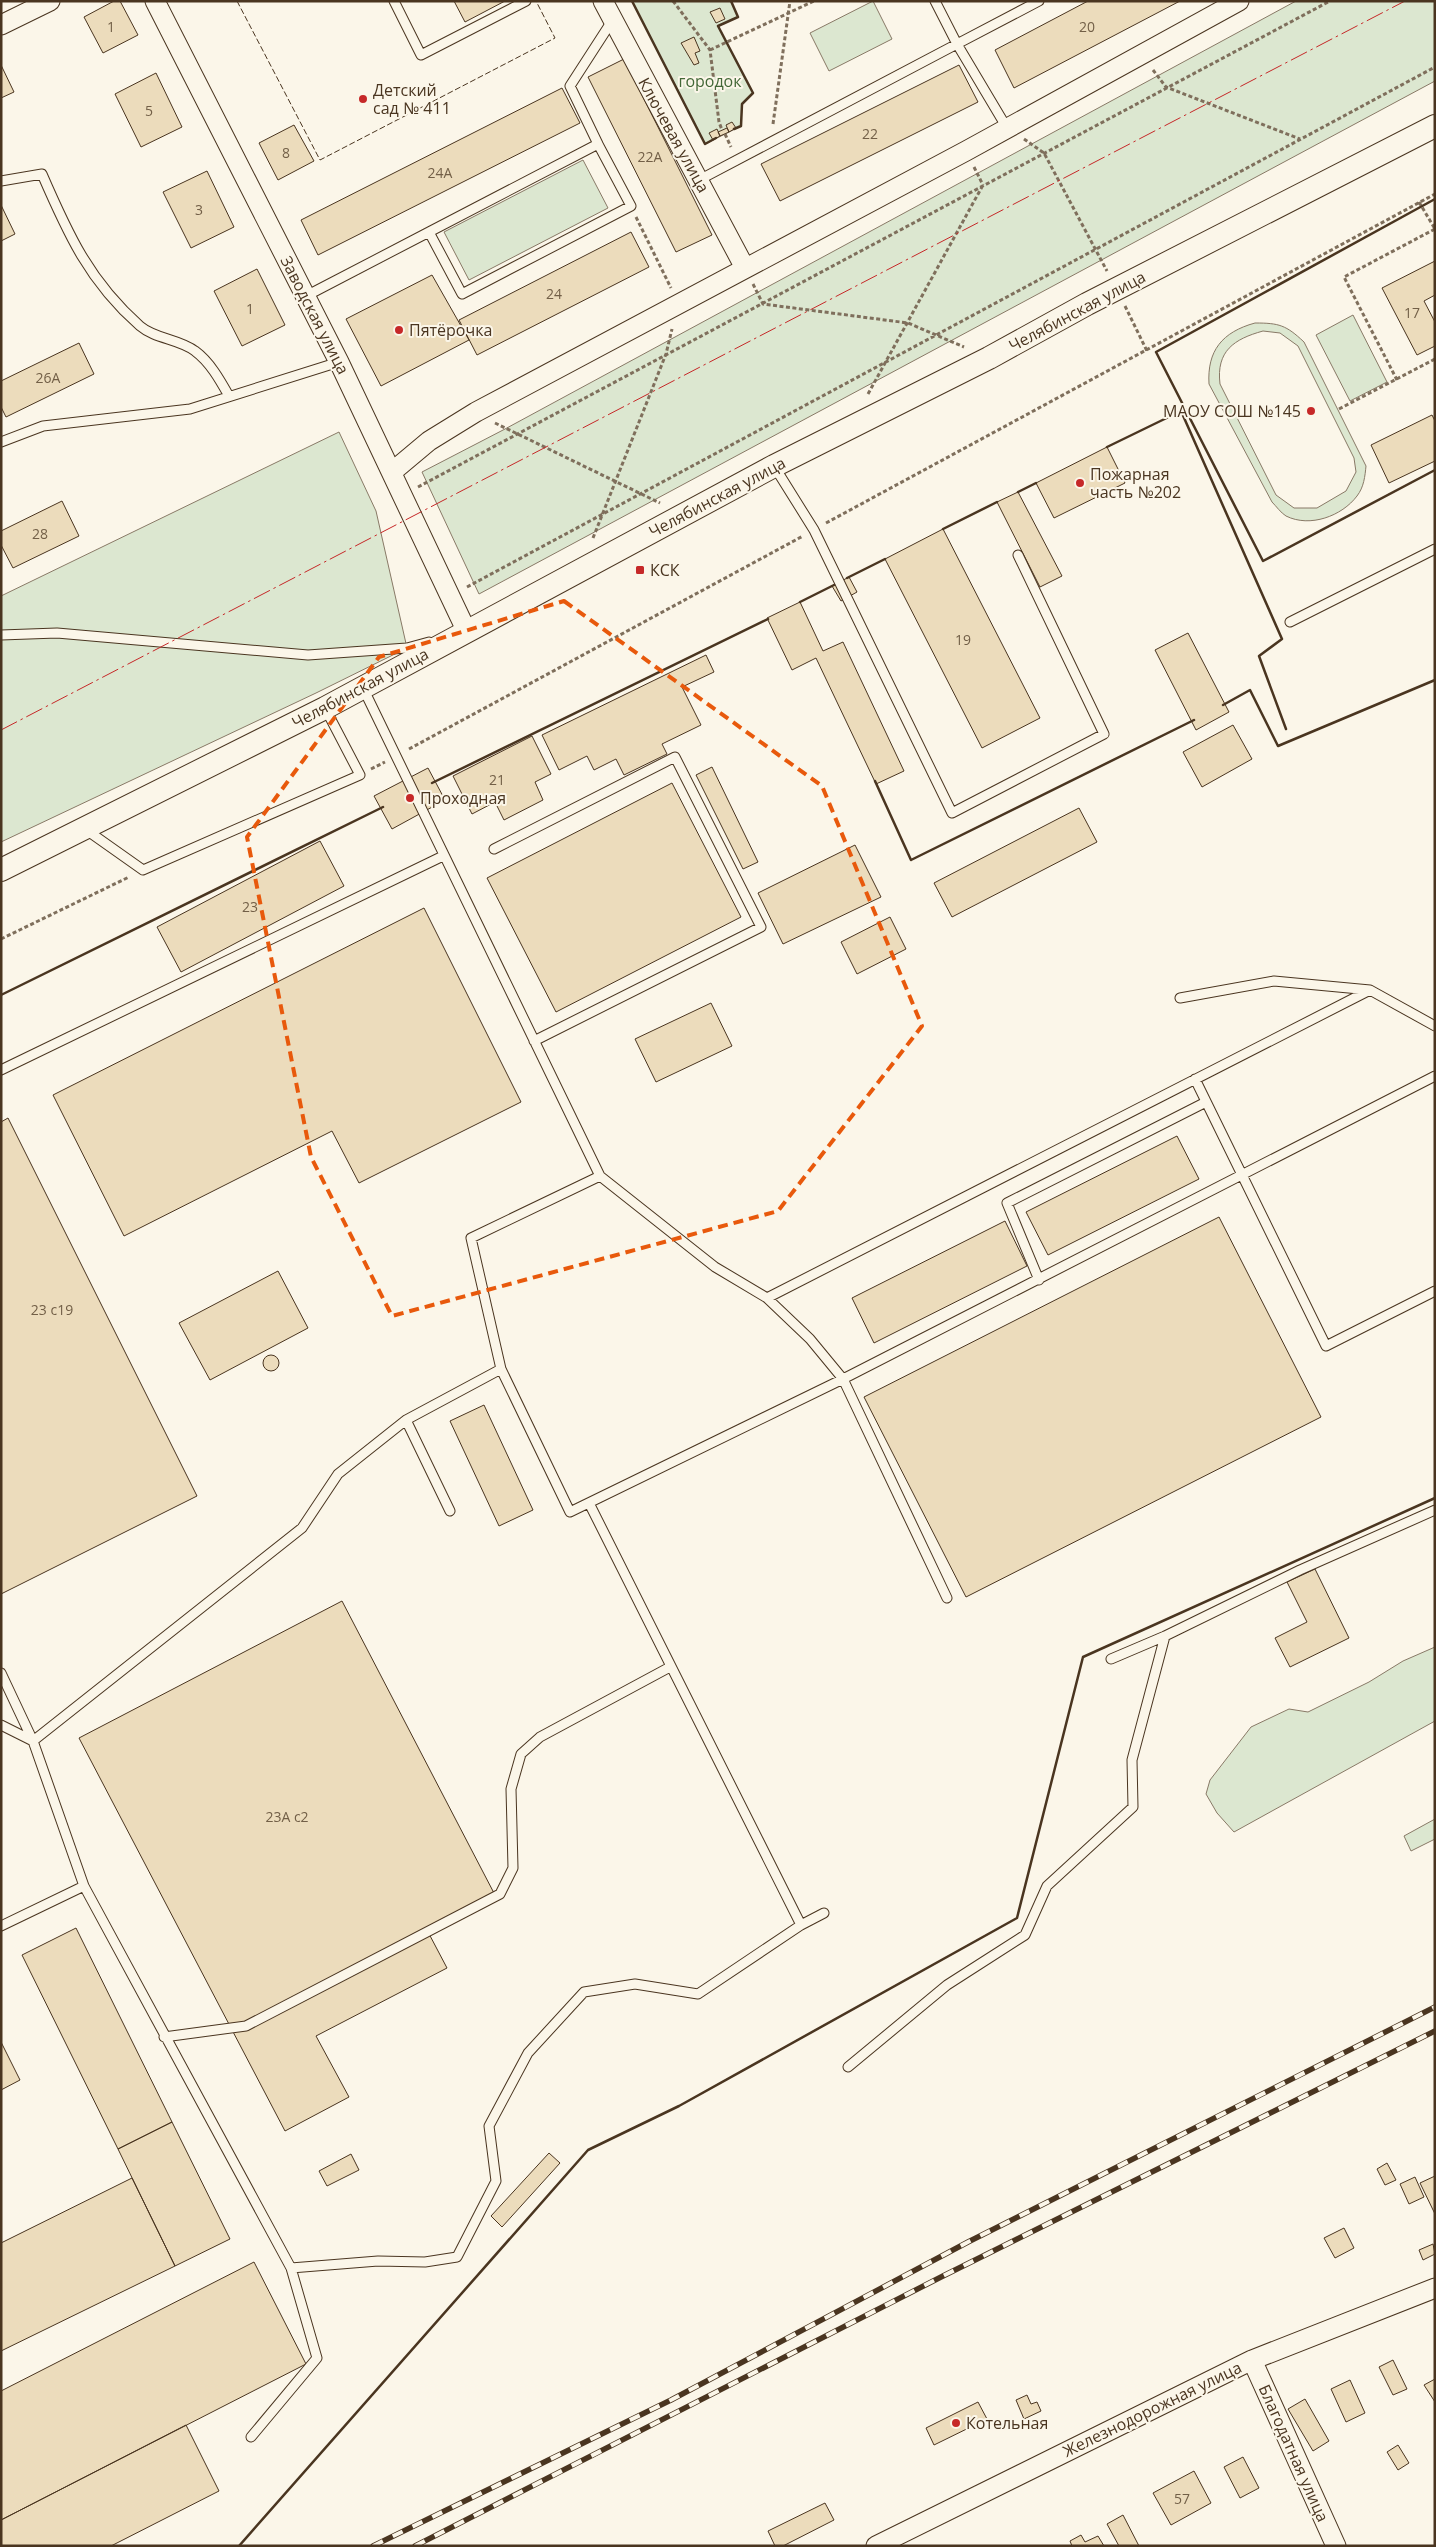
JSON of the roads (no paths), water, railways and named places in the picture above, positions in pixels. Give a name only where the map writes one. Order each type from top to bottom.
[{"type":"street","points":[[1,25],[50,1]]},
{"type":"street","name":"Заводская улица","points":[[155,1],[339,362],[404,494],[467,632]]},
{"type":"street","name":"Ключевая улица","points":[[602,1],[745,268]]},
{"type":"street","points":[[392,472],[429,441],[476,412],[678,302],[1007,128],[1239,1]]},
{"type":"street","name":"Челябинская улица","points":[[1,870],[325,708],[774,466],[989,358],[1117,289],[1435,126]]},
{"type":"street","name":"Железнодорожная улица","points":[[876,2546],[1252,2360],[1435,2288]]},
{"type":"street","name":"Благодатная улица","points":[[1252,2360],[1336,2546]]},
{"type":"lane","points":[[394,1],[422,55],[526,1]]},
{"type":"lane","points":[[935,1],[957,44],[1007,128]]},
{"type":"lane","points":[[699,180],[1039,1]]},
{"type":"lane","points":[[429,232],[462,294],[631,206],[570,86],[612,22]]},
{"type":"lane","points":[[306,296],[598,144]]},
{"type":"lane","points":[[1,181],[42,174],[69,237],[104,291],[142,328],[195,350],[216,373],[229,396]]},
{"type":"lane","points":[[1,442],[43,426],[190,408],[339,362]]},
{"type":"lane","points":[[774,466],[814,530],[952,813],[1104,734],[1018,556]]},
{"type":"lane","points":[[1290,622],[1435,550]]},
{"type":"lane","points":[[1,635],[57,633],[308,655],[407,648],[467,632]]},
{"type":"lane","points":[[363,688],[600,1176],[715,1267],[767,1298],[810,1339],[843,1379],[947,1598]]},
{"type":"lane","points":[[85,829],[143,870],[360,775],[325,708]]},
{"type":"lane","points":[[494,849],[676,757],[761,927],[534,1041]]},
{"type":"lane","points":[[1,1070],[443,856]]},
{"type":"lane","points":[[1180,998],[1274,981],[1370,990],[1435,1026]]},
{"type":"lane","points":[[767,1298],[1370,990]]},
{"type":"lane","points":[[600,1176],[471,1238],[501,1369],[570,1512],[843,1379],[1435,1076]]},
{"type":"lane","points":[[1195,1080],[1326,1346],[1435,1291]]},
{"type":"lane","points":[[1039,1280],[1007,1203],[1206,1102]]},
{"type":"lane","points":[[33,1741],[302,1528],[338,1474],[406,1420],[501,1369]]},
{"type":"lane","points":[[406,1420],[450,1511]]},
{"type":"lane","points":[[589,1503],[801,1925]]},
{"type":"lane","points":[[1110,1659],[1165,1636],[1300,1570],[1435,1510]]},
{"type":"lane","points":[[848,2067],[947,1985],[1025,1935],[1047,1886],[1133,1807],[1132,1760],[1165,1636]]},
{"type":"lane","points":[[164,2036],[246,2026],[500,1894],[513,1868],[511,1789],[521,1754],[540,1738],[670,1666]]},
{"type":"lane","points":[[1,1673],[33,1741],[84,1886],[291,2268],[317,2358],[251,2437]]},
{"type":"lane","points":[[1,1725],[33,1741]]},
{"type":"lane","points":[[1,1926],[84,1886]]},
{"type":"lane","points":[[291,2268],[378,2262],[425,2262],[457,2257],[496,2181],[489,2126],[528,2053],[584,1992],[634,1984],[698,1994],[801,1925],[824,1913]]},
{"type":"railway","points":[[373,2546],[671,2400],[968,2242],[1435,2007]]},
{"type":"railway","points":[[415,2546],[943,2276],[1435,2031]]},
{"type":"place","name":"Детский сад № 411","points":[[363,99]]},
{"type":"place","name":"Пятёрочка","points":[[399,330]]},
{"type":"place","name":"МАОУ СОШ №145","points":[[1311,411]]},
{"type":"place","name":"Пожарная часть №202","points":[[1080,483]]},
{"type":"place","name":"КСК","points":[[640,570]]},
{"type":"place","name":"Проходная","points":[[410,798]]},
{"type":"place","name":"Котельная","points":[[956,2423]]},
{"type":"park label","name":"городок","points":[[710,81]]}]
